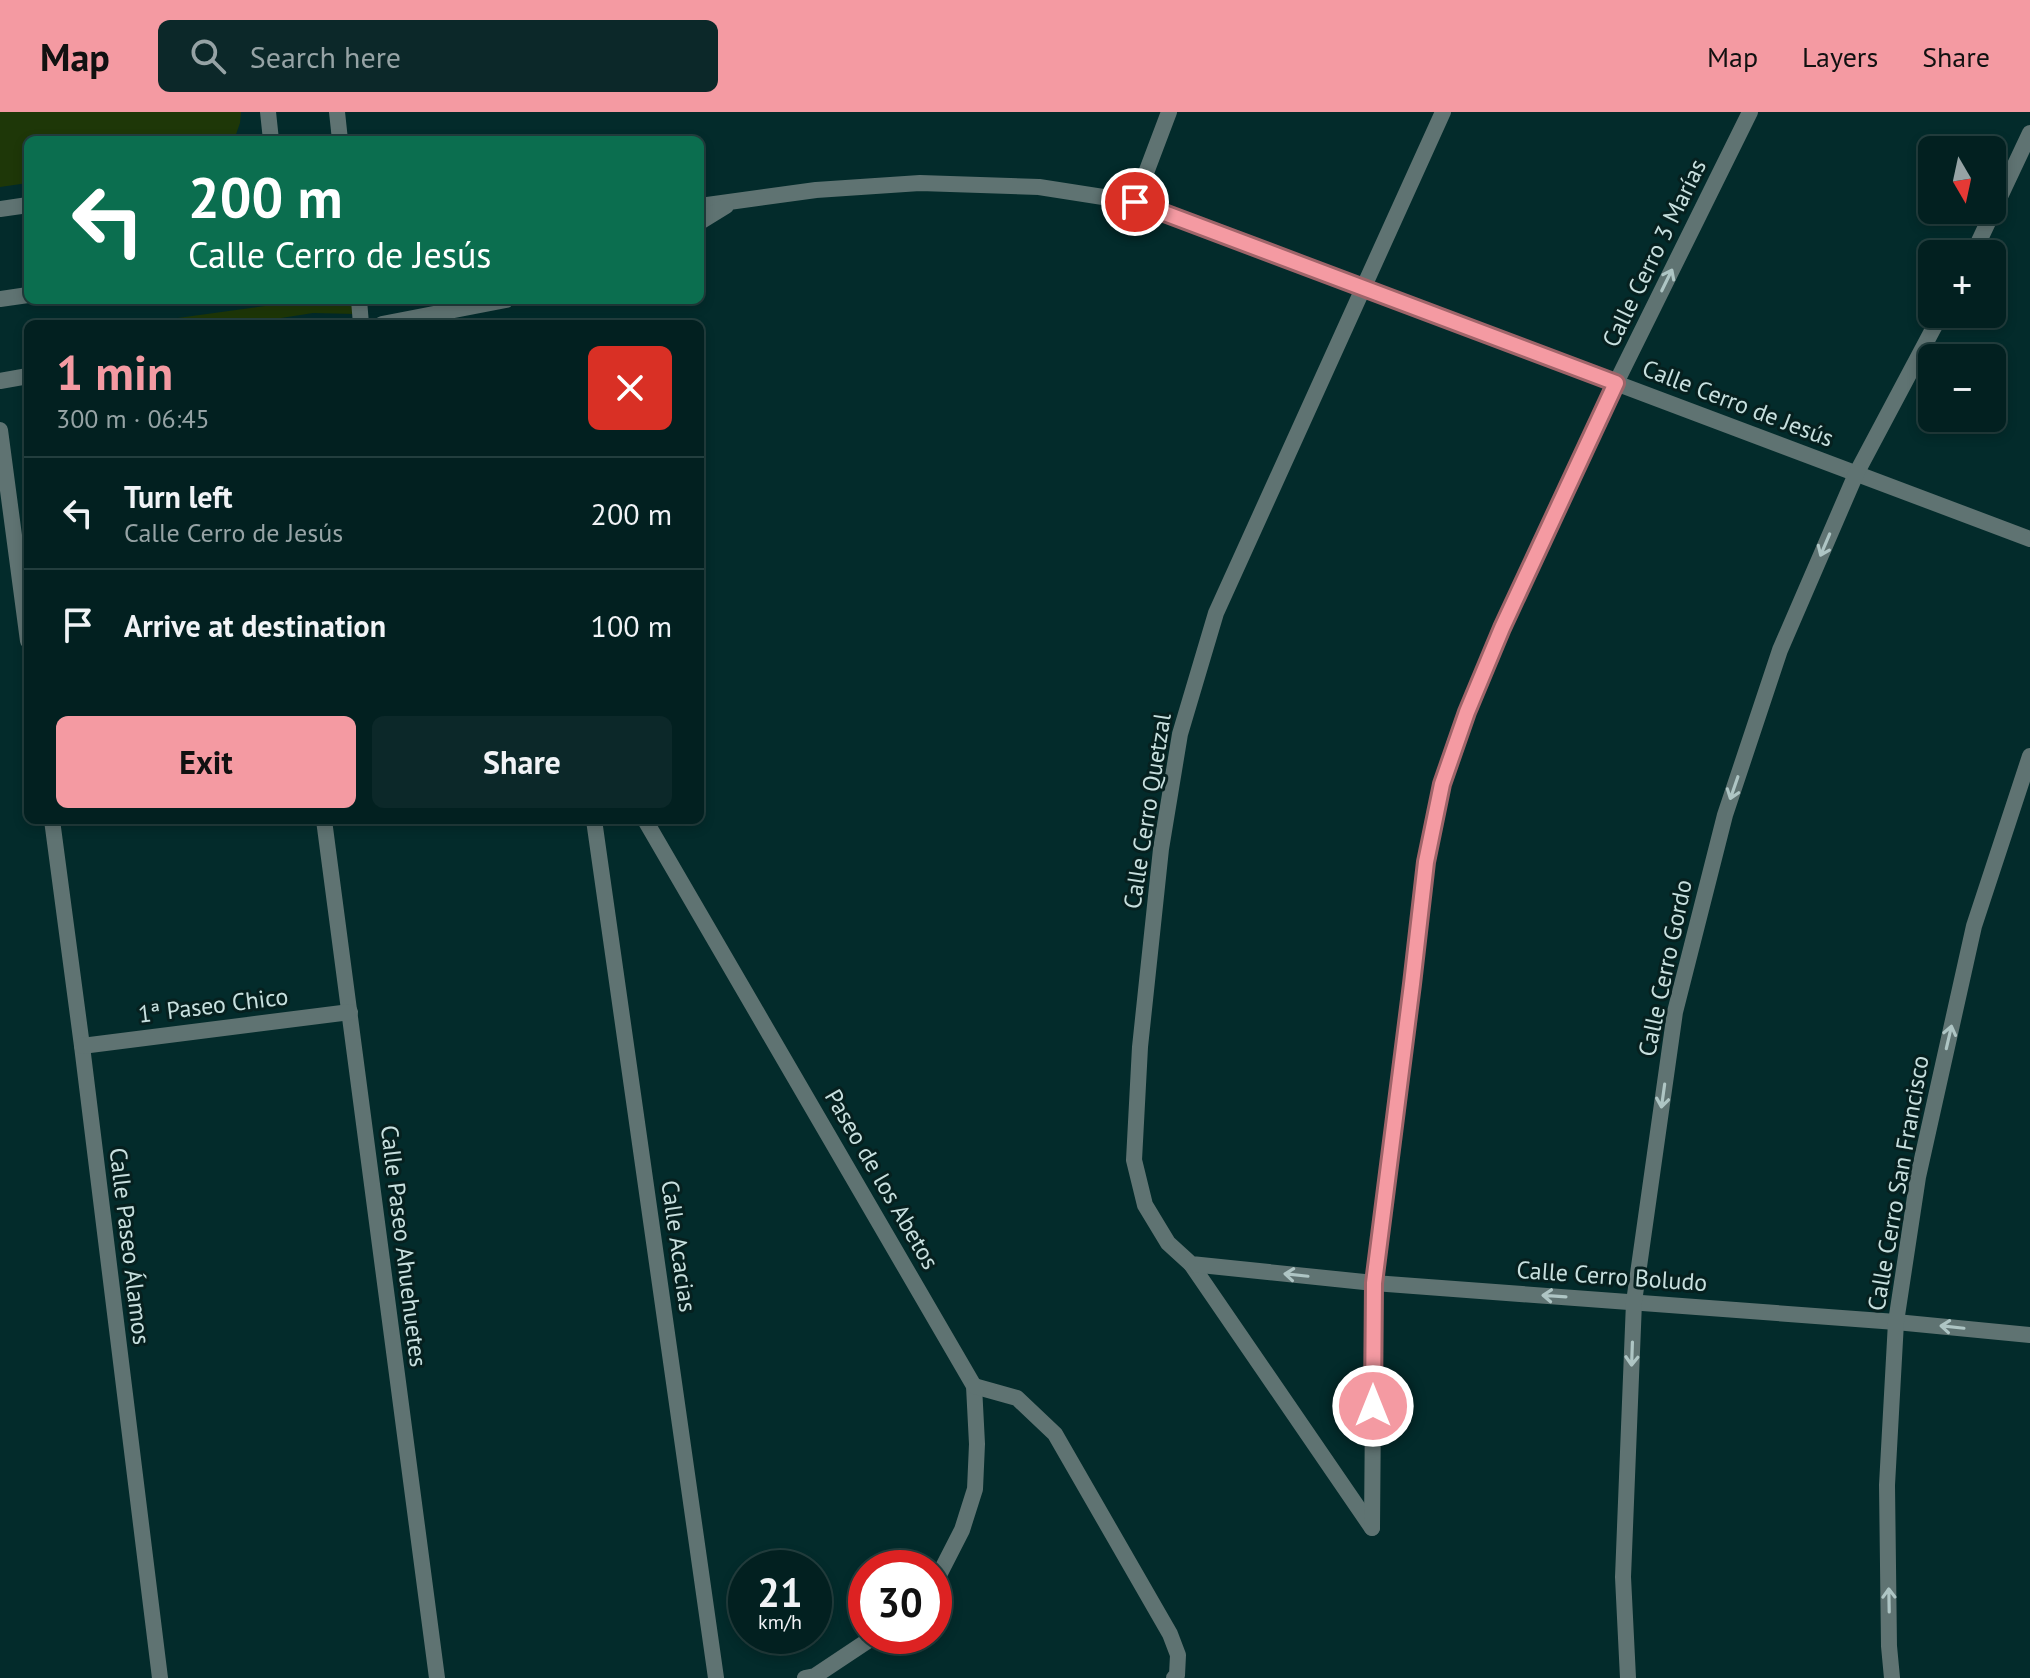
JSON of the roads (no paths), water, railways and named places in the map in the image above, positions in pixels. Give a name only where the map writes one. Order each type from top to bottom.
[{"type":"street","points":[[268,112],[271,136]]},
{"type":"street","points":[[337,112],[340,136]]},
{"type":"street","points":[[1135,202],[1169,112]]},
{"type":"street","name":"Calle Cerro Quetzal","points":[[1372,1528],[1191,1264],[1168,1243],[1145,1205],[1134,1160],[1143,1016],[1161,849],[1180,734],[1216,613],[1443,112]]},
{"type":"street","name":"Calle Cerro 3 Marías","points":[[1372,1528],[1374,1283],[1426,862],[1442,784],[1467,712],[1502,628],[1616,383],[1750,112]]},
{"type":"street","points":[[1980,240],[2030,133]]},
{"type":"street","name":"Calle Cerro de Jesús","points":[[704,206],[816,190],[920,183],[1039,187],[1135,202],[2030,539]]},
{"type":"street","name":"Calle Cerro de Jesús","points":[[704,220],[731,203]]},
{"type":"street","points":[[0,209],[24,206]]},
{"type":"street","points":[[0,299],[24,296]]},
{"type":"street","points":[[403,320],[485,304]]},
{"type":"street","name":"Calle Cerro Gordo","points":[[1628,1678],[1623,1577],[1634,1302],[1675,1012],[1725,815],[1780,650],[1856,474],[1934,328]]},
{"type":"street","points":[[0,381],[24,377]]},
{"type":"street","points":[[0,430],[24,611]]},
{"type":"street","name":"Calle Cerro San Francisco","points":[[1892,1678],[1887,1485],[1896,1322],[1918,1177],[1974,926],[2030,756]]},
{"type":"street","name":"Calle Paseo Álamos","points":[[53,824],[160,1678]]},
{"type":"street","name":"Calle Paseo Ahuehuetes","points":[[325,824],[437,1678]]},
{"type":"street","name":"Calle Acacias","points":[[595,824],[716,1678]]},
{"type":"street","name":"Paseo de los Abetos","points":[[647,824],[974,1386],[977,1444],[975,1489],[962,1530],[952,1550]]},
{"type":"street","name":"1ª Paseo Chico","points":[[82,1046],[350,1012]]},
{"type":"street","name":"Calle Cerro Boludo","points":[[1191,1264],[1374,1283],[2030,1335]]},
{"type":"street","points":[[974,1386],[1017,1398],[1055,1434],[1170,1634],[1178,1655],[1177,1675],[1174,1678]]},
{"type":"street","points":[[812,1677],[848,1654]]}]
